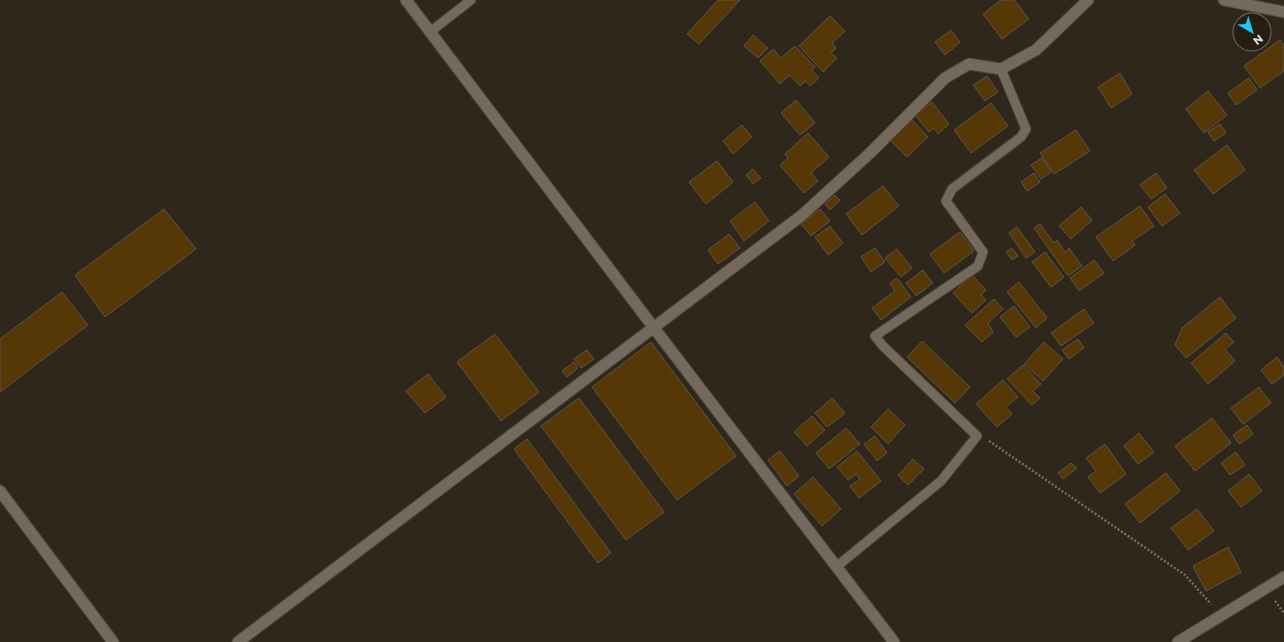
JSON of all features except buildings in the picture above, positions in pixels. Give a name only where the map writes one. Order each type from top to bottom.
[{"type":"street","points":[[406,0],[894,642]]},
{"type":"street","points":[[238,642],[801,216],[869,154],[945,78],[969,64],[1000,69],[1036,50],[1088,0]]},
{"type":"street","points":[[1224,0],[1284,12]]},
{"type":"street","points":[[0,491],[113,642]]},
{"type":"street","points":[[1178,642],[1284,577]]},
{"type":"lane","points":[[430,32],[471,0]]},
{"type":"lane","points":[[836,566],[941,481],[977,436],[883,346],[876,336],[978,266],[983,252],[946,202],[952,189],[1021,137],[1026,129],[1000,69]]},
{"type":"path","points":[[977,436],[985,439],[1184,575],[1221,615]]}]
